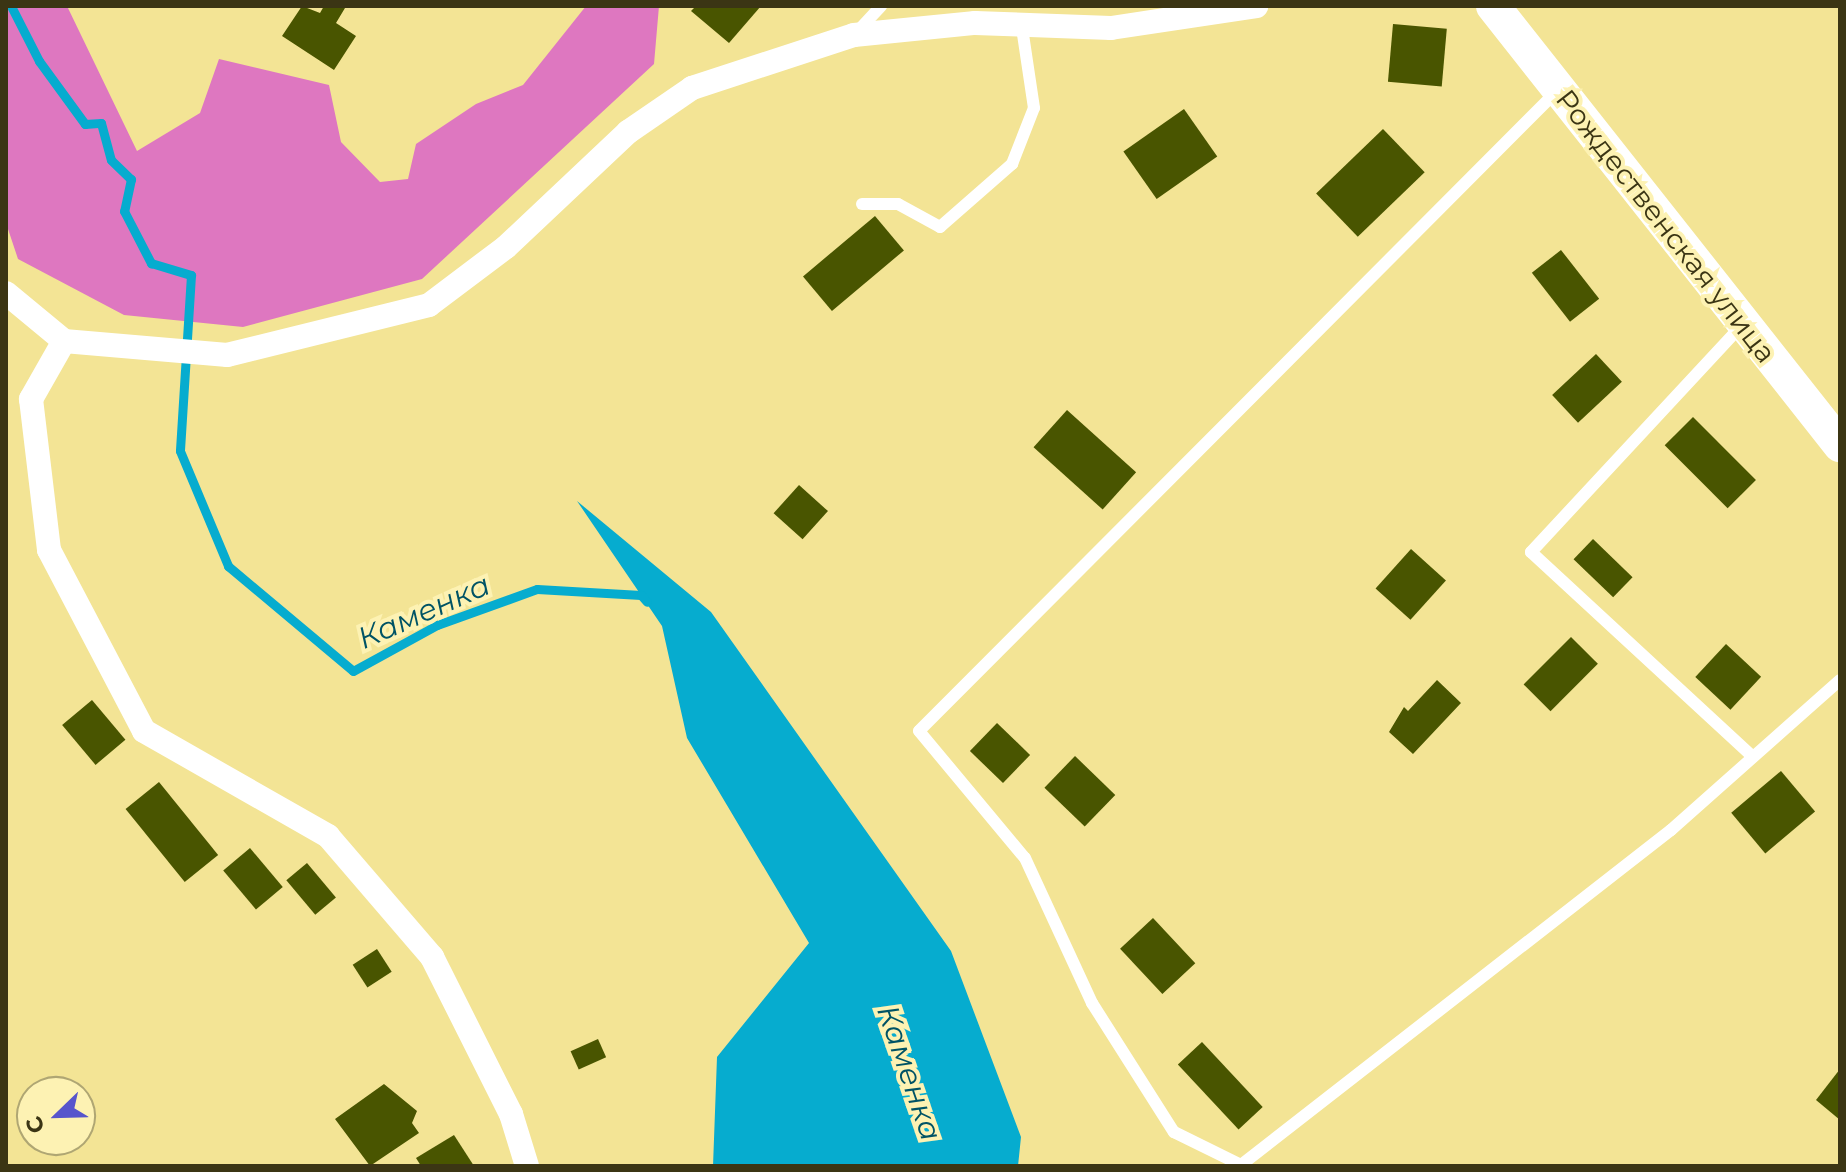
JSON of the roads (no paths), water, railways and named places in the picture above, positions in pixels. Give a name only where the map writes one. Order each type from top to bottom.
[{"type":"street","points":[[6,293],[64,341],[227,355],[429,305],[506,247],[628,132],[692,88],[854,35],[974,15],[1022,28],[1111,28],[1256,6]]},
{"type":"street","name":"Рождественская улица","points":[[1493,6],[1840,445]]},
{"type":"street","points":[[64,341],[31,399],[49,550],[144,731],[328,836],[432,957],[511,1114],[527,1166]]},
{"type":"lane","points":[[854,35],[881,6]]},
{"type":"lane","points":[[862,204],[898,204],[940,227],[1012,164],[1034,108],[1022,28]]},
{"type":"lane","points":[[1559,90],[919,731],[1025,858],[1092,1003],[1174,1132],[1241,1165],[1671,830],[1840,680]]},
{"type":"lane","points":[[1743,324],[1531,552],[1753,757]]},
{"type":"water","points":[[577,501],[711,612],[951,951],[1021,1137],[1018,1166],[713,1166],[717,1057],[809,943],[687,738],[662,626]]},
{"type":"waterway","name":"Каменка","points":[[11,6],[39,61],[85,124],[101,123],[111,160],[131,179],[124,211],[151,263],[191,275],[180,451],[228,566],[353,671],[437,625],[537,589],[641,595],[647,602]]}]
